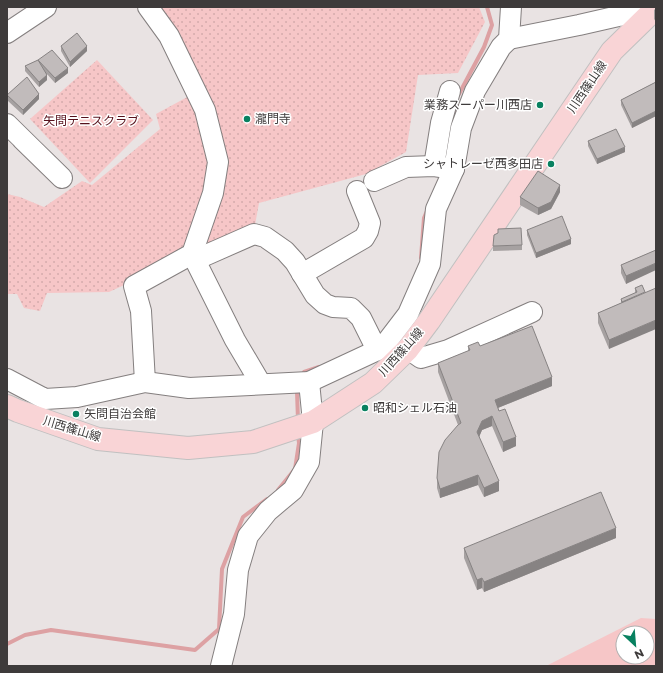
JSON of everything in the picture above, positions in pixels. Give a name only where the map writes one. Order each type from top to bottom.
[{"type":"main road","name":"川西篠山線","points":[[7,406],[98,439],[188,448],[253,442],[313,422],[373,383],[408,349],[429,321],[612,51],[655,9]]},
{"type":"street","points":[[7,33],[46,7]]},
{"type":"street","points":[[148,7],[169,36],[204,110],[218,162],[213,193],[193,257],[235,340],[261,384]]},
{"type":"street","points":[[509,38],[511,7]]},
{"type":"street","points":[[7,379],[45,399],[77,397],[145,382],[190,388],[309,382],[382,348],[408,314],[430,264],[436,209],[454,169],[461,128],[475,91],[501,47],[509,38],[655,9]]},
{"type":"street","points":[[434,166],[441,123],[450,91]]},
{"type":"street","points":[[7,125],[62,178],[22,139]]},
{"type":"street","points":[[374,181],[406,167],[434,166],[454,169]]},
{"type":"street","points":[[302,274],[364,238],[370,223],[357,191]]},
{"type":"street","points":[[145,382],[141,311],[134,286],[193,257],[254,234],[265,237],[285,251],[295,262],[315,295],[325,304],[333,307],[351,308],[361,318],[377,350]]},
{"type":"street","points":[[408,349],[421,358],[448,350],[532,312]]},
{"type":"street","points":[[221,666],[234,614],[238,570],[248,536],[268,511],[293,490],[309,462],[313,422],[309,382]]},
{"type":"green space","points":[[151,7],[479,7],[485,22],[458,73],[418,75],[406,152],[366,174],[259,203],[255,225],[109,292],[47,293],[40,311],[24,308],[17,294],[7,294],[7,194],[20,197],[44,207],[82,181],[92,185],[160,129],[156,114],[191,95]]},
{"type":"green space","name":"矢問テニスクラブ","points":[[97,60],[153,120],[90,183],[30,119]]},
{"type":"green space","points":[[641,618],[656,619],[656,666],[546,666],[615,631],[615,665],[655,665],[655,625],[627,625]]},
{"type":"building","points":[[77,33],[87,46],[70,62],[61,46]]},
{"type":"building","points":[[52,50],[68,68],[55,78],[38,60]]},
{"type":"building","points":[[38,60],[47,75],[39,82],[25,66]]},
{"type":"building","points":[[27,77],[39,94],[23,110],[7,95]]},
{"type":"building","points":[[656,82],[656,111],[632,123],[621,100]]},
{"type":"building","points":[[616,129],[625,147],[597,159],[588,141]]},
{"type":"building","points":[[538,171],[560,185],[551,202],[538,208],[520,197]]},
{"type":"building","points":[[562,216],[571,239],[536,253],[527,230]]},
{"type":"building","points":[[521,228],[522,245],[493,246],[494,235],[498,233],[498,229]]},
{"type":"building","points":[[656,250],[656,263],[626,276],[621,265]]},
{"type":"building","points":[[642,285],[645,292],[622,302],[621,299],[637,292],[635,288]]},
{"type":"building","points":[[656,288],[656,320],[609,340],[598,313]]},
{"type":"building","points":[[532,326],[552,377],[495,400],[499,411],[505,409],[516,437],[503,442],[492,416],[482,421],[477,432],[499,481],[484,488],[478,475],[440,489],[437,478],[439,452],[445,440],[461,423],[438,363],[470,350],[468,346],[478,342],[480,346]]},
{"type":"building","points":[[601,492],[616,528],[484,582],[482,578],[477,580],[464,548]]},
{"type":"waterway","points":[[459,94],[484,47],[492,25],[487,7]]},
{"type":"waterway","points":[[449,135],[454,112]]},
{"type":"waterway","points":[[421,258],[424,218],[427,211]]},
{"type":"waterway","points":[[302,377],[304,372],[319,367]]},
{"type":"waterway","points":[[298,389],[298,420]]},
{"type":"waterway","points":[[278,490],[295,469],[299,443],[298,435]]},
{"type":"waterway","points":[[7,644],[25,635],[51,630],[195,650],[219,629],[222,569],[243,517],[267,499]]},
{"type":"place","name":"業務スーパー川西店","points":[[540,105]]},
{"type":"place","name":"瀧門寺","points":[[247,119]]},
{"type":"place","name":"シャトレーゼ西多田店","points":[[551,164]]},
{"type":"place","name":"昭和シェル石油","points":[[365,408]]},
{"type":"place","name":"矢問自治会館","points":[[76,414]]}]
